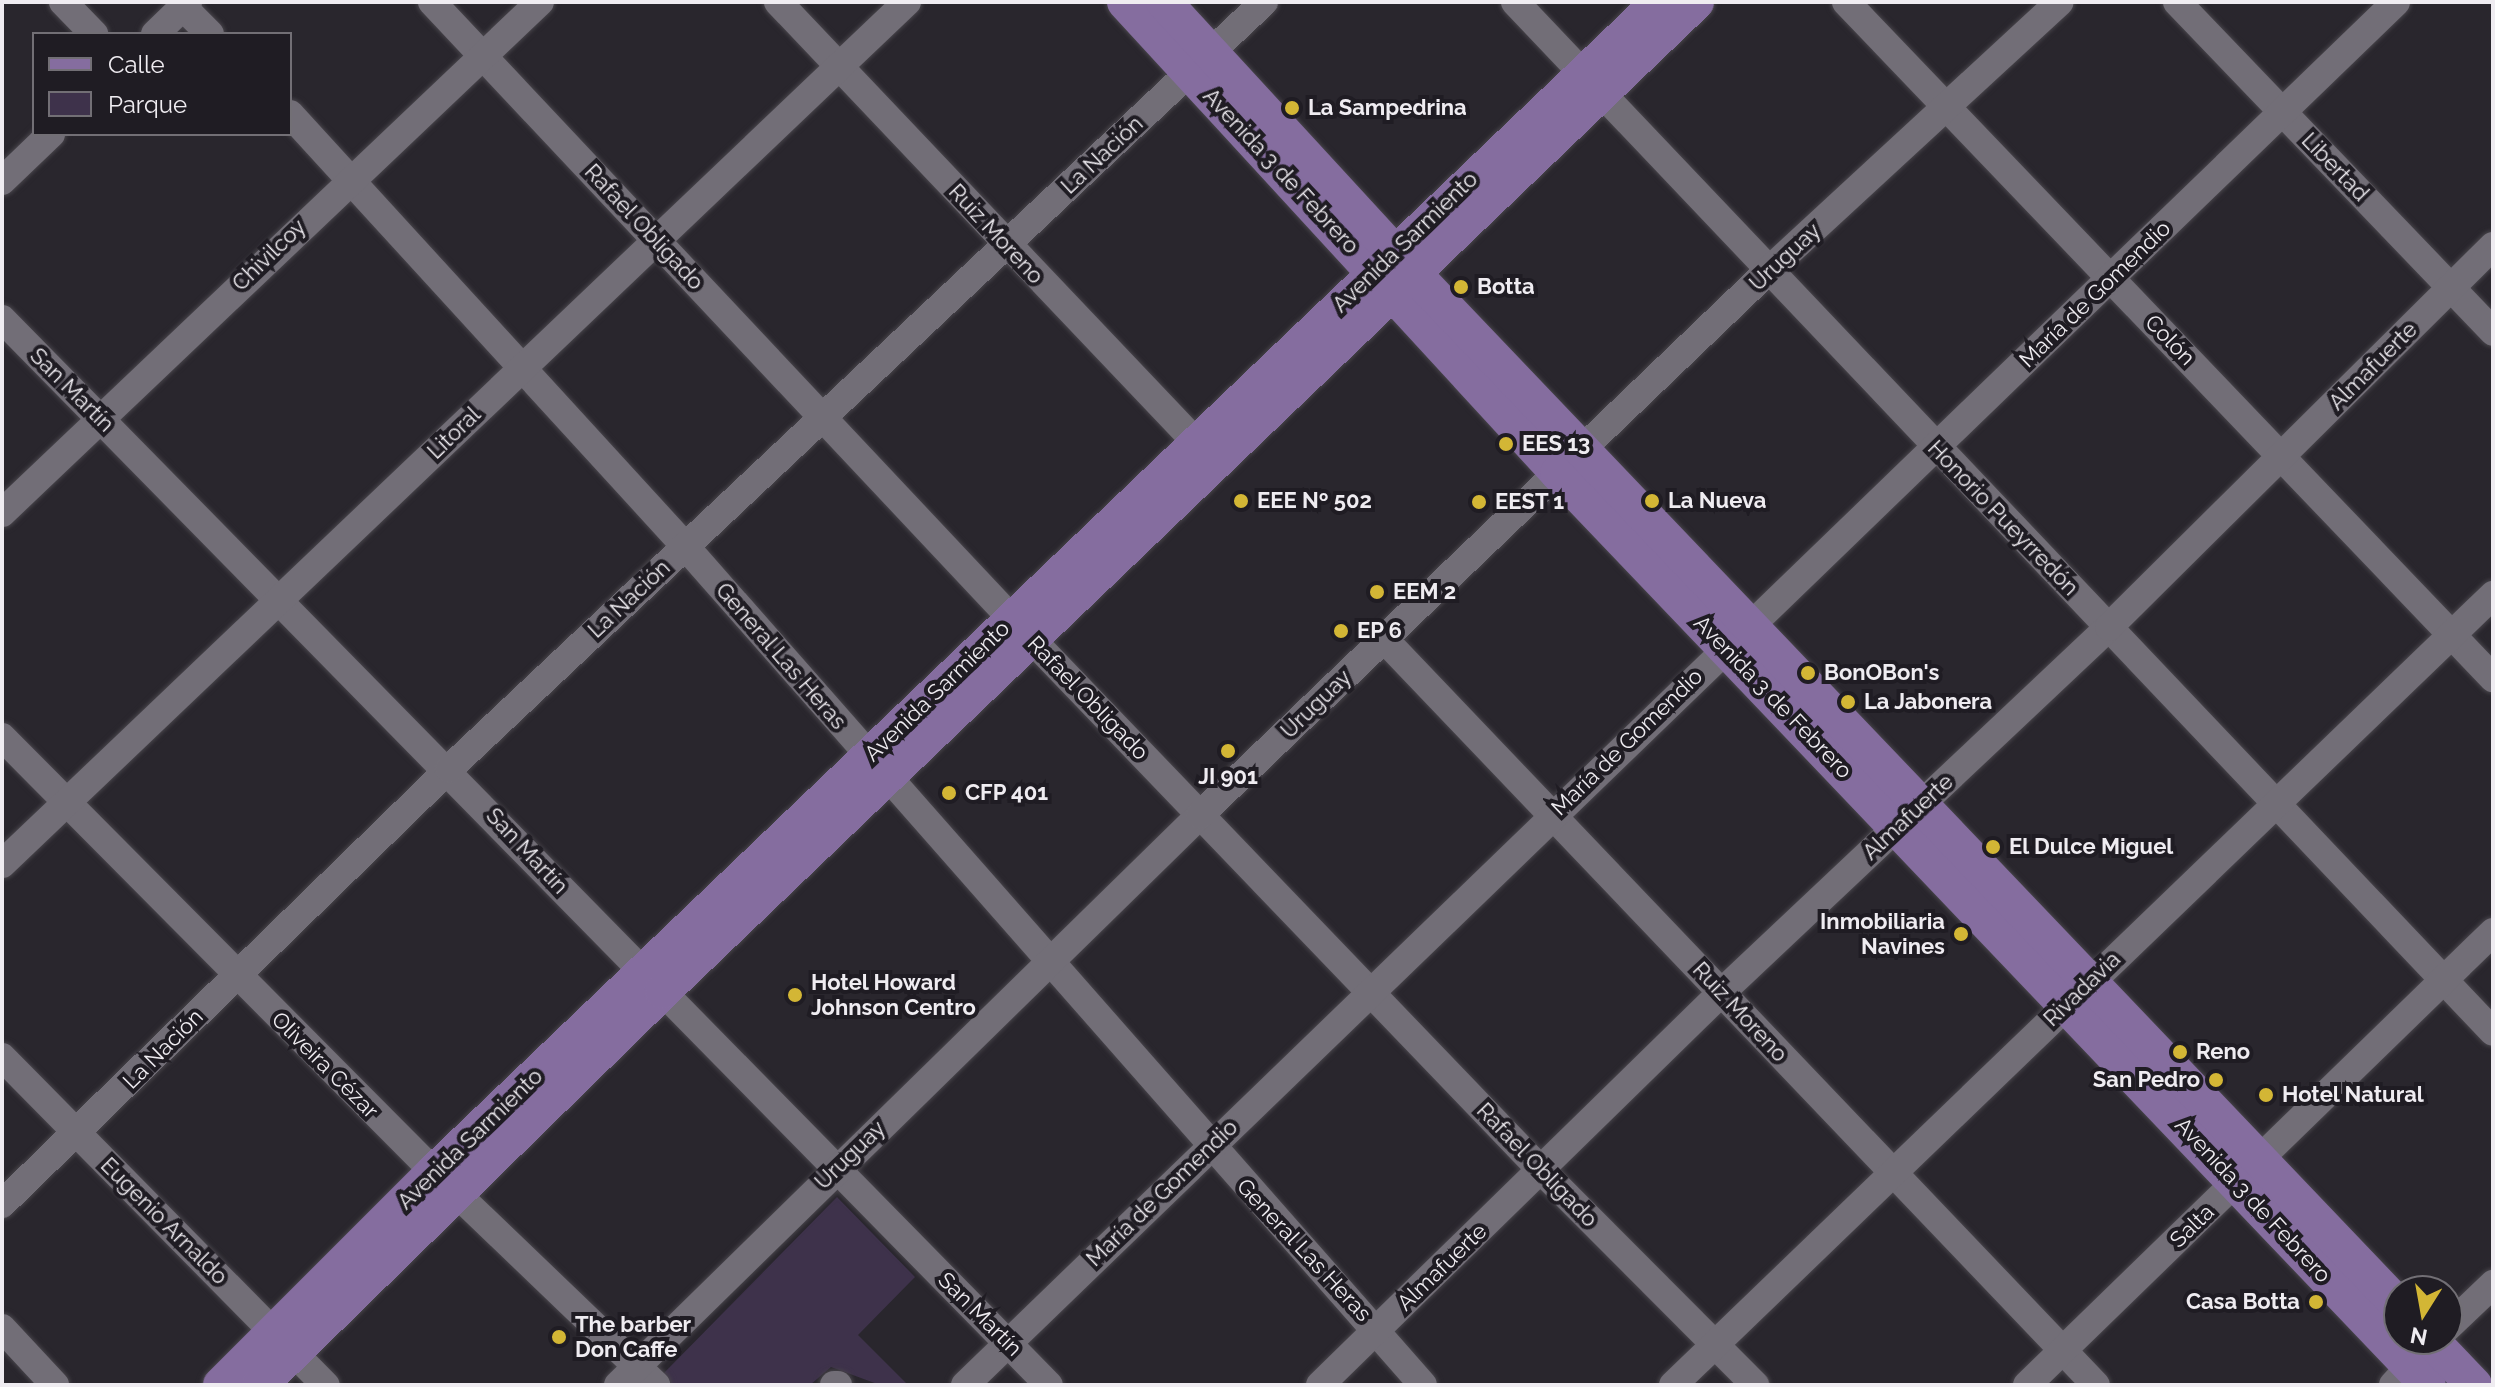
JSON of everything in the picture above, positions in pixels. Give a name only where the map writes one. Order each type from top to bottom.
[{"type":"main road","name":"Avenida 3 de Febrero","points":[[1125,2],[1201,63],[1569,461],[2383,1311]]},
{"type":"main road","name":"Avenida 3 de Febrero","points":[[1164,2],[1201,63]]},
{"type":"main road","name":"Avenida Sarmiento","points":[[1593,83],[1659,2]]},
{"type":"main road","name":"Avenida Sarmiento","points":[[221,1385],[283,1342],[652,982],[1593,83],[1696,2]]},
{"type":"main road","name":"Avenida 3 de Febrero","points":[[2249,1172],[2383,1292]]},
{"type":"main road","name":"Avenida Sarmiento","points":[[260,1385],[283,1342]]},
{"type":"main road","name":"Avenida 3 de Febrero","points":[[2425,1355],[2474,1385]]},
{"type":"street","points":[[63,2],[92,32]]},
{"type":"street","name":"Rafael Obligado","points":[[432,2],[1022,629],[1542,1171],[1755,1385]]},
{"type":"street","name":"Chivilcoy","points":[[2,513],[352,176],[540,2]]},
{"type":"street","name":"Ruiz Moreno","points":[[778,2],[1005,245],[1206,453]]},
{"type":"street","name":"Litoral","points":[[2,864],[524,366],[658,243],[907,2]]},
{"type":"street","name":"La Nación","points":[[2,1204],[78,1134],[449,769],[1264,2]]},
{"type":"street","name":"Honorio Pueyrredón","points":[[1515,2],[1767,272],[2493,1032]]},
{"type":"street","name":"Colón","points":[[1846,2],[2493,678]]},
{"type":"street","name":"Uruguay","points":[[637,1379],[835,1169],[1050,960],[1767,272],[2060,2]]},
{"type":"street","name":"Libertad","points":[[2177,2],[2493,332]]},
{"type":"street","name":"María de Gomendio","points":[[965,1385],[2396,2]]},
{"type":"street","points":[[157,32],[185,4],[208,32]]},
{"type":"street","name":"General Las Heras","points":[[292,116],[352,176],[685,546],[1050,960],[1209,1147],[1377,1329],[1423,1385]]},
{"type":"street","points":[[2,181],[49,136]]},
{"type":"street","name":"Almafuerte","points":[[1320,1385],[1722,992],[2109,627],[2493,246]]},
{"type":"street","name":"San Martín","points":[[2,319],[449,769],[652,982],[1049,1385]]},
{"type":"street","name":"Rivadavia","points":[[1673,1385],[2493,595]]},
{"type":"street","name":"Ruiz Moreno","points":[[1384,639],[2096,1385]]},
{"type":"street","name":"Oliveira Cézar","points":[[2,737],[637,1379]]},
{"type":"street","name":"Salta","points":[[2027,1385],[2493,932]]},
{"type":"street","name":"Eugenio Arnaldo","points":[[2,1057],[326,1385]]},
{"type":"street","points":[[2463,1315],[2493,1284]]},
{"type":"street","points":[[2,1328],[55,1385]]},
{"type":"green space","points":[[837,1197],[915,1277],[858,1335],[908,1385],[880,1385],[831,1367],[810,1385],[670,1385],[661,1376]]},
{"type":"place","name":"La Sampedrina","points":[[1292,108]]},
{"type":"place","name":"Botta","points":[[1461,287]]},
{"type":"place","name":"EES 13","points":[[1506,444]]},
{"type":"place","name":"EEE Nº 502","points":[[1241,501]]},
{"type":"place","name":"La Nueva","points":[[1652,501]]},
{"type":"place","name":"EEST 1","points":[[1479,502]]},
{"type":"place","name":"EEM 2","points":[[1377,592]]},
{"type":"place","name":"EP 6","points":[[1341,631]]},
{"type":"place","name":"BonOBon's","points":[[1808,673]]},
{"type":"place","name":"La Jabonera","points":[[1848,702]]},
{"type":"place","name":"JI 901","points":[[1228,751]]},
{"type":"place","name":"CFP 401","points":[[949,793]]},
{"type":"place","name":"El Dulce Miguel","points":[[1993,847]]},
{"type":"place","name":"Inmobiliaria Navines","points":[[1961,934]]},
{"type":"place","name":"Hotel Howard Johnson Centro","points":[[795,995]]},
{"type":"place","name":"Reno","points":[[2180,1052]]},
{"type":"place","name":"San Pedro","points":[[2216,1080]]},
{"type":"place","name":"Hotel Natural","points":[[2266,1095]]},
{"type":"place","name":"Casa Botta","points":[[2316,1302]]},
{"type":"place","name":"The barber Don Caffe","points":[[559,1337]]}]
